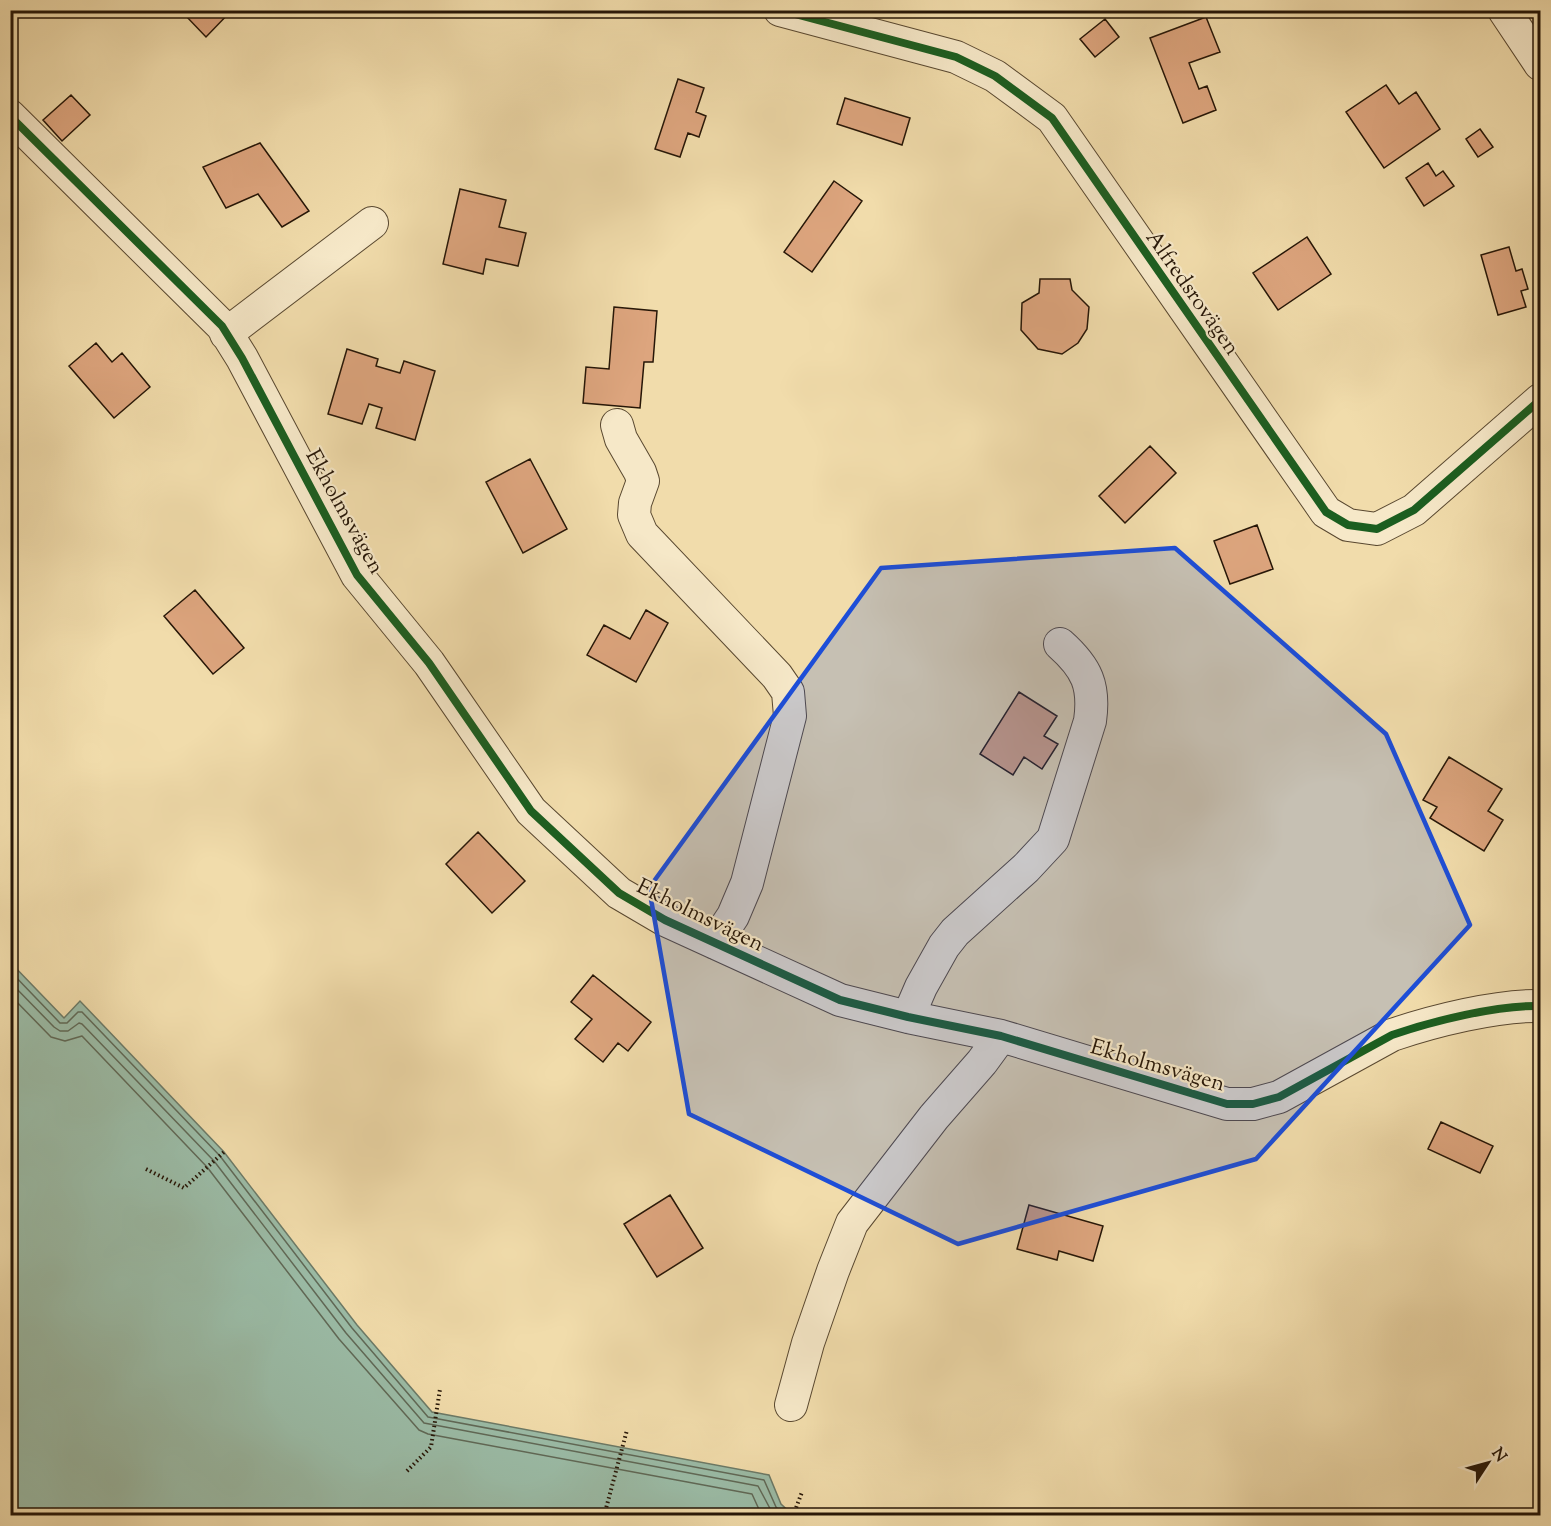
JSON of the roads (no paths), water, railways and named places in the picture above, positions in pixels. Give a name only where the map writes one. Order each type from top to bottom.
[{"type":"street","name":"Alfredsrovägen","points":[[780,10],[956,57],[995,76],[1052,118],[1320,504],[1326,512],[1348,525],[1377,529],[1414,510],[1540,400]]},
{"type":"street","points":[[1504,10],[1540,64]]},
{"type":"street","name":"Ekholmsvägen","points":[[10,116],[213,318],[226,334],[242,358],[357,574],[429,663],[531,811],[619,893],[665,920],[840,1000],[1001,1036],[1227,1104],[1253,1104],[1279,1097],[1303,1086],[1392,1035],[1477,1013],[1523,1005],[1540,1006]]},
{"type":"street","points":[[226,334],[372,223]]},
{"type":"street","name":"Ekholmsvägen","points":[[617,425],[621,439],[643,481],[635,503],[634,515],[642,534],[777,676],[788,692],[790,716],[747,883],[733,916],[715,942]]},
{"type":"street","points":[[908,1017],[921,987],[944,946],[955,932],[1026,868],[1053,839],[1090,721],[1093,701],[1089,679],[1060,644]]},
{"type":"street","points":[[791,1405],[832,1270],[852,1223],[934,1117],[982,1062],[1001,1036]]},
{"type":"water","points":[[10,962],[64,1018],[80,1001],[224,1152],[357,1325],[432,1412],[769,1475],[781,1504],[793,1515],[11,1515]]}]
